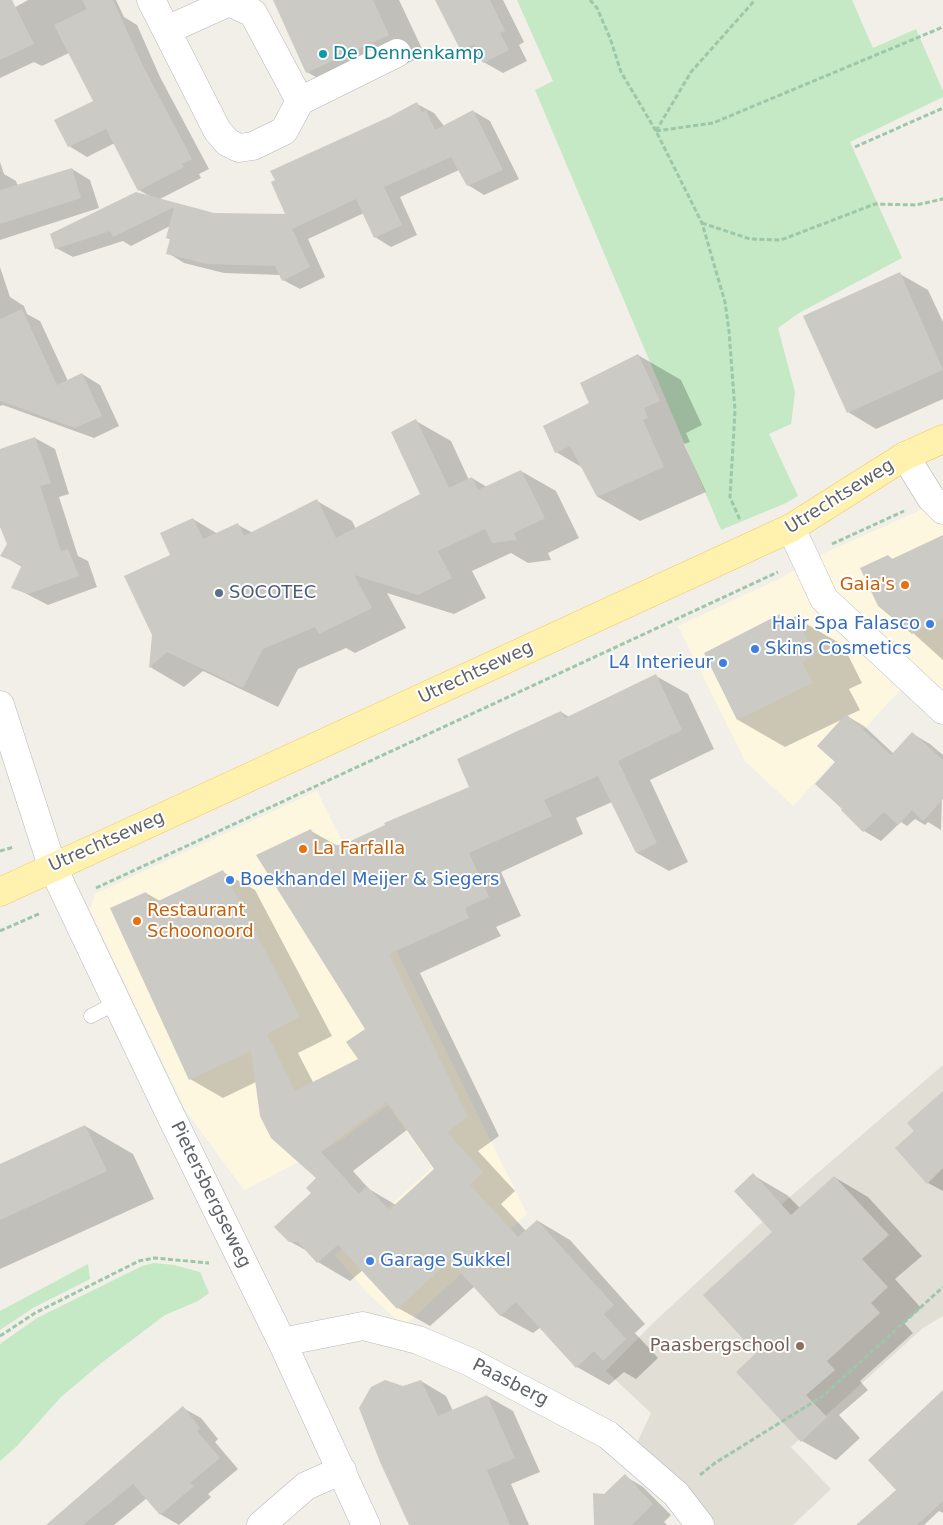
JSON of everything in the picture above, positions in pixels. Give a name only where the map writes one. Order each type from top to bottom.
[{"type":"main road","name":"Utrechtseweg","points":[[0,892],[52,866],[791,528],[905,456],[943,439]]},
{"type":"street","points":[[151,0],[217,130],[227,142],[239,148],[253,146],[284,131],[300,101],[397,53]]},
{"type":"street","points":[[167,30],[229,2],[253,13],[300,101]]},
{"type":"street","points":[[905,456],[937,504]]},
{"type":"street","points":[[791,528],[824,599],[943,710]]},
{"type":"street","name":"Pietersbergseweg","points":[[0,706],[52,866],[171,1117],[282,1342],[366,1525]]},
{"type":"street","name":"Paasberg","points":[[282,1342],[363,1326],[418,1340],[470,1362],[586,1422],[628,1450],[676,1494],[700,1525]]},
{"type":"street","points":[[262,1525],[306,1486],[342,1470]]},
{"type":"lane","points":[[91,1016],[118,1002]]},
{"type":"path","points":[[590,0],[597,8],[610,38],[621,72],[656,131],[702,223],[725,302],[729,330],[735,411],[730,497],[744,527]]},
{"type":"path","points":[[656,131],[691,72],[755,0]]},
{"type":"path","points":[[656,131],[713,123],[943,27]]},
{"type":"path","points":[[854,147],[943,108]]},
{"type":"path","points":[[702,223],[750,239],[781,240],[875,204],[916,205],[943,199]]},
{"type":"path","name":"Utrechtseweg","points":[[0,931],[783,570],[804,557],[937,504]]},
{"type":"path","points":[[0,1336],[35,1313],[139,1261],[154,1258],[211,1263]]},
{"type":"path","points":[[676,1494],[715,1463],[823,1396],[943,1286]]},
{"type":"shaded area","points":[[943,500],[943,726],[901,689],[793,806],[745,761],[678,626],[781,578],[825,553]]},
{"type":"shaded area","points":[[317,791],[527,1214],[404,1326],[368,1294],[335,1255],[432,1168],[388,1105],[340,1141],[244,1190],[186,1111],[90,910],[95,894]]},
{"type":"shaded area","points":[[943,1065],[943,1316],[923,1328],[791,1447],[831,1489],[793,1525],[715,1525],[637,1443],[651,1413],[606,1371],[653,1323],[784,1202]]},
{"type":"green space","points":[[517,0],[852,0],[873,48],[916,29],[943,91],[943,97],[850,142],[902,258],[799,313],[778,328],[795,392],[791,424],[769,434],[798,496],[786,503],[721,530],[535,90],[553,81]]},
{"type":"green space","points":[[154,1263],[174,1265],[200,1272],[209,1293],[198,1301],[165,1315],[100,1364],[61,1397],[17,1446],[0,1461],[0,1344],[37,1318],[142,1266]]},
{"type":"green space","points":[[88,1264],[90,1279],[33,1308],[0,1330],[0,1311]]},
{"type":"building","points":[[0,0],[12,0],[34,44],[0,60]]},
{"type":"building","points":[[82,0],[113,0],[143,66],[192,159],[182,164],[184,167],[138,191],[106,129],[68,147],[54,120],[93,101],[54,25],[87,9]]},
{"type":"building","name":"De Dennenkamp","points":[[273,0],[373,0],[389,35],[306,73]]},
{"type":"building","points":[[435,0],[490,0],[505,31],[500,33],[509,50],[483,63],[474,44],[461,51]]},
{"type":"building","points":[[417,102],[422,112],[426,110],[435,130],[473,110],[503,170],[467,186],[451,157],[384,187],[402,225],[374,238],[356,199],[292,229],[310,267],[282,281],[275,266],[207,264],[166,254],[170,239],[166,238],[174,207],[113,237],[110,231],[55,249],[50,234],[136,192],[214,213],[285,214],[271,182],[275,180],[270,171],[389,117]]},
{"type":"building","points":[[72,168],[81,198],[0,224],[0,190]]},
{"type":"building","points":[[900,272],[943,370],[847,413],[803,316]]},
{"type":"building","points":[[22,309],[57,385],[82,373],[102,416],[75,428],[0,401],[0,319]]},
{"type":"building","points":[[638,354],[660,401],[644,408],[648,418],[643,420],[664,467],[597,497],[570,446],[555,453],[543,426],[589,403],[580,383]]},
{"type":"building","points":[[416,419],[449,488],[472,477],[478,490],[521,470],[545,518],[514,533],[517,540],[492,543],[485,529],[438,551],[452,578],[418,595],[354,575],[372,608],[319,634],[315,627],[263,649],[243,688],[167,652],[149,668],[152,635],[124,576],[170,555],[160,533],[193,518],[203,539],[238,523],[244,536],[317,499],[336,538],[420,494],[391,432]]},
{"type":"building","points":[[35,437],[51,483],[40,486],[61,551],[68,549],[79,576],[28,594],[11,588],[22,565],[0,556],[7,544],[0,527],[0,449]]},
{"type":"building","points":[[943,535],[943,618],[912,634],[878,606],[860,568],[888,555],[892,559]]},
{"type":"building","points":[[780,614],[784,623],[796,616],[815,656],[802,662],[813,683],[737,720],[704,653]]},
{"type":"building","points":[[656,674],[682,730],[618,761],[657,843],[636,853],[598,776],[544,800],[552,816],[469,853],[489,897],[465,908],[469,918],[389,954],[468,1117],[447,1132],[483,1172],[470,1185],[518,1237],[537,1220],[614,1305],[604,1314],[626,1339],[603,1361],[594,1351],[576,1368],[516,1302],[500,1316],[450,1261],[397,1309],[338,1245],[317,1263],[298,1242],[289,1242],[274,1227],[311,1193],[306,1188],[316,1178],[271,1138],[260,1116],[251,1051],[189,1080],[110,908],[146,892],[152,904],[223,870],[300,1017],[267,1034],[295,1091],[358,1059],[346,1042],[365,1029],[256,855],[311,829],[318,845],[342,845],[385,825],[384,823],[469,787],[457,759],[561,711],[565,718]],"holes":[[[387,1102],[434,1169],[389,1210],[367,1186],[359,1194],[321,1152]]]},
{"type":"building","points":[[846,714],[891,755],[912,732],[943,760],[943,799],[923,821],[912,810],[898,825],[884,812],[863,832],[815,784],[835,762],[817,746]]},
{"type":"building","points":[[943,1091],[943,1168],[927,1184],[895,1148],[914,1131],[907,1123]]},
{"type":"building","points":[[85,1125],[107,1171],[0,1220],[0,1164]]},
{"type":"building","points":[[753,1173],[791,1215],[834,1176],[889,1235],[862,1259],[888,1287],[871,1303],[880,1313],[827,1361],[835,1370],[806,1395],[827,1417],[801,1442],[736,1372],[756,1353],[703,1295],[772,1232],[734,1191]]},
{"type":"building","points":[[385,1380],[403,1386],[421,1380],[438,1416],[487,1395],[515,1458],[487,1470],[510,1525],[409,1525],[380,1462],[359,1408],[371,1387]]},
{"type":"building","points":[[943,1390],[943,1501],[917,1525],[856,1525],[896,1490],[868,1460]]},
{"type":"building","points":[[183,1406],[200,1428],[197,1431],[220,1458],[190,1483],[194,1486],[160,1515],[133,1484],[83,1525],[46,1525]]},
{"type":"building","points":[[625,1474],[653,1504],[632,1525],[594,1525],[593,1493],[604,1494]]},
{"type":"place","name":"De Dennenkamp","points":[[323,54]]},
{"type":"place","name":"Gaia's","points":[[905,585]]},
{"type":"place","name":"SOCOTEC","points":[[219,593]]},
{"type":"place","name":"Hair Spa Falasco","points":[[930,624]]},
{"type":"place","name":"Skins Cosmetics","points":[[755,649]]},
{"type":"place","name":"L4 Interieur","points":[[723,663]]},
{"type":"place","name":"La Farfalla","points":[[303,849]]},
{"type":"place","name":"Boekhandel Meijer & Siegers","points":[[230,880]]},
{"type":"place","name":"Restaurant Schoonoord","points":[[137,921]]},
{"type":"place","name":"Garage Sukkel","points":[[370,1261]]},
{"type":"place","name":"Paasbergschool","points":[[800,1346]]}]
